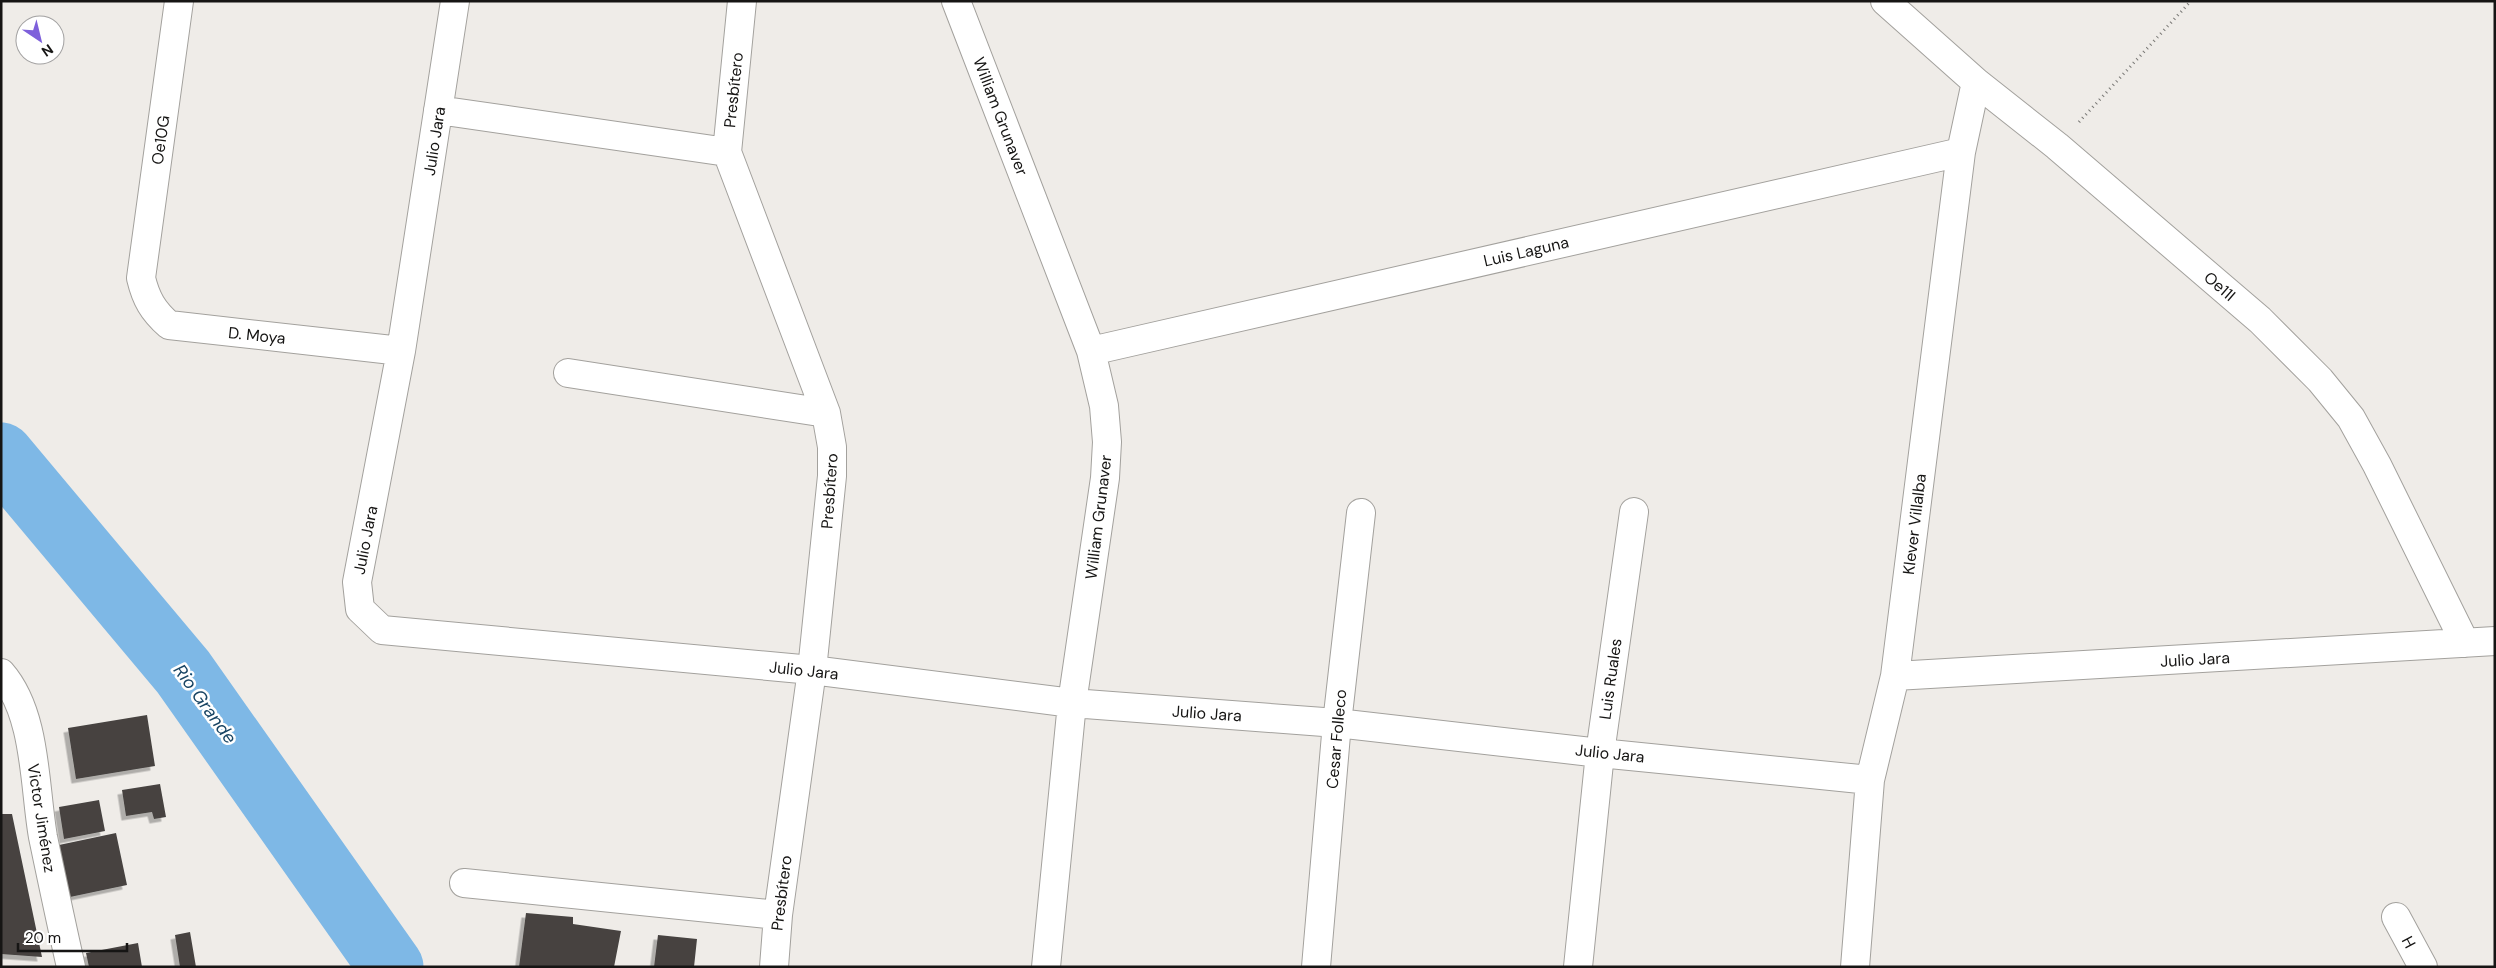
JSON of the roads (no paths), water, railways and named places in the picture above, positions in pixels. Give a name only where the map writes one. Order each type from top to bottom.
[{"type":"street","name":"Oe10G","points":[[141,278],[180,1]]},
{"type":"street","name":"Julio Jara","points":[[455,1],[401,351],[357,582],[360,609],[382,630],[812,670],[1072,703],[1337,722],[1600,753],[1870,780]]},
{"type":"street","name":"Presbítero","points":[[742,1],[727,152],[826,413],[832,447],[832,476],[812,670],[778,915],[774,967]]},
{"type":"street","name":"William Grunaver","points":[[956,1],[1091,351],[1104,406],[1105,478],[1072,703],[1046,967]]},
{"type":"street","name":"Oe11I","points":[[1885,1],[1976,82],[2057,146],[2260,320],[2320,380],[2351,418],[2377,465],[2465,643]]},
{"type":"street","name":"Klever Villalba","points":[[1855,967],[1870,780],[1895,676],[1961,152],[1976,82]]},
{"type":"street","points":[[438,110],[727,152]]},
{"type":"street","name":"Luis Laguna","points":[[1091,351],[1961,152]]},
{"type":"street","name":"D. Moya","points":[[141,278],[145,296],[155,312],[169,325],[401,351]]},
{"type":"street","points":[[568,373],[826,413]]},
{"type":"street","name":"Luis Ruales","points":[[1578,967],[1600,753],[1634,512]]},
{"type":"street","name":"Cesar Folleco","points":[[1316,967],[1337,722],[1361,513]]},
{"type":"street","name":"Julio Jara","points":[[1895,676],[2495,641]]},
{"type":"street","name":"Victor Jiménez","points":[[1,673],[19,701],[28,729],[43,835],[70,967]]},
{"type":"street","points":[[464,883],[778,915]]},
{"type":"street","name":"H","points":[[2396,917],[2423,967]]},
{"type":"waterway","name":"Rio Grande","points":[[1,455],[183,672],[391,967]]}]
